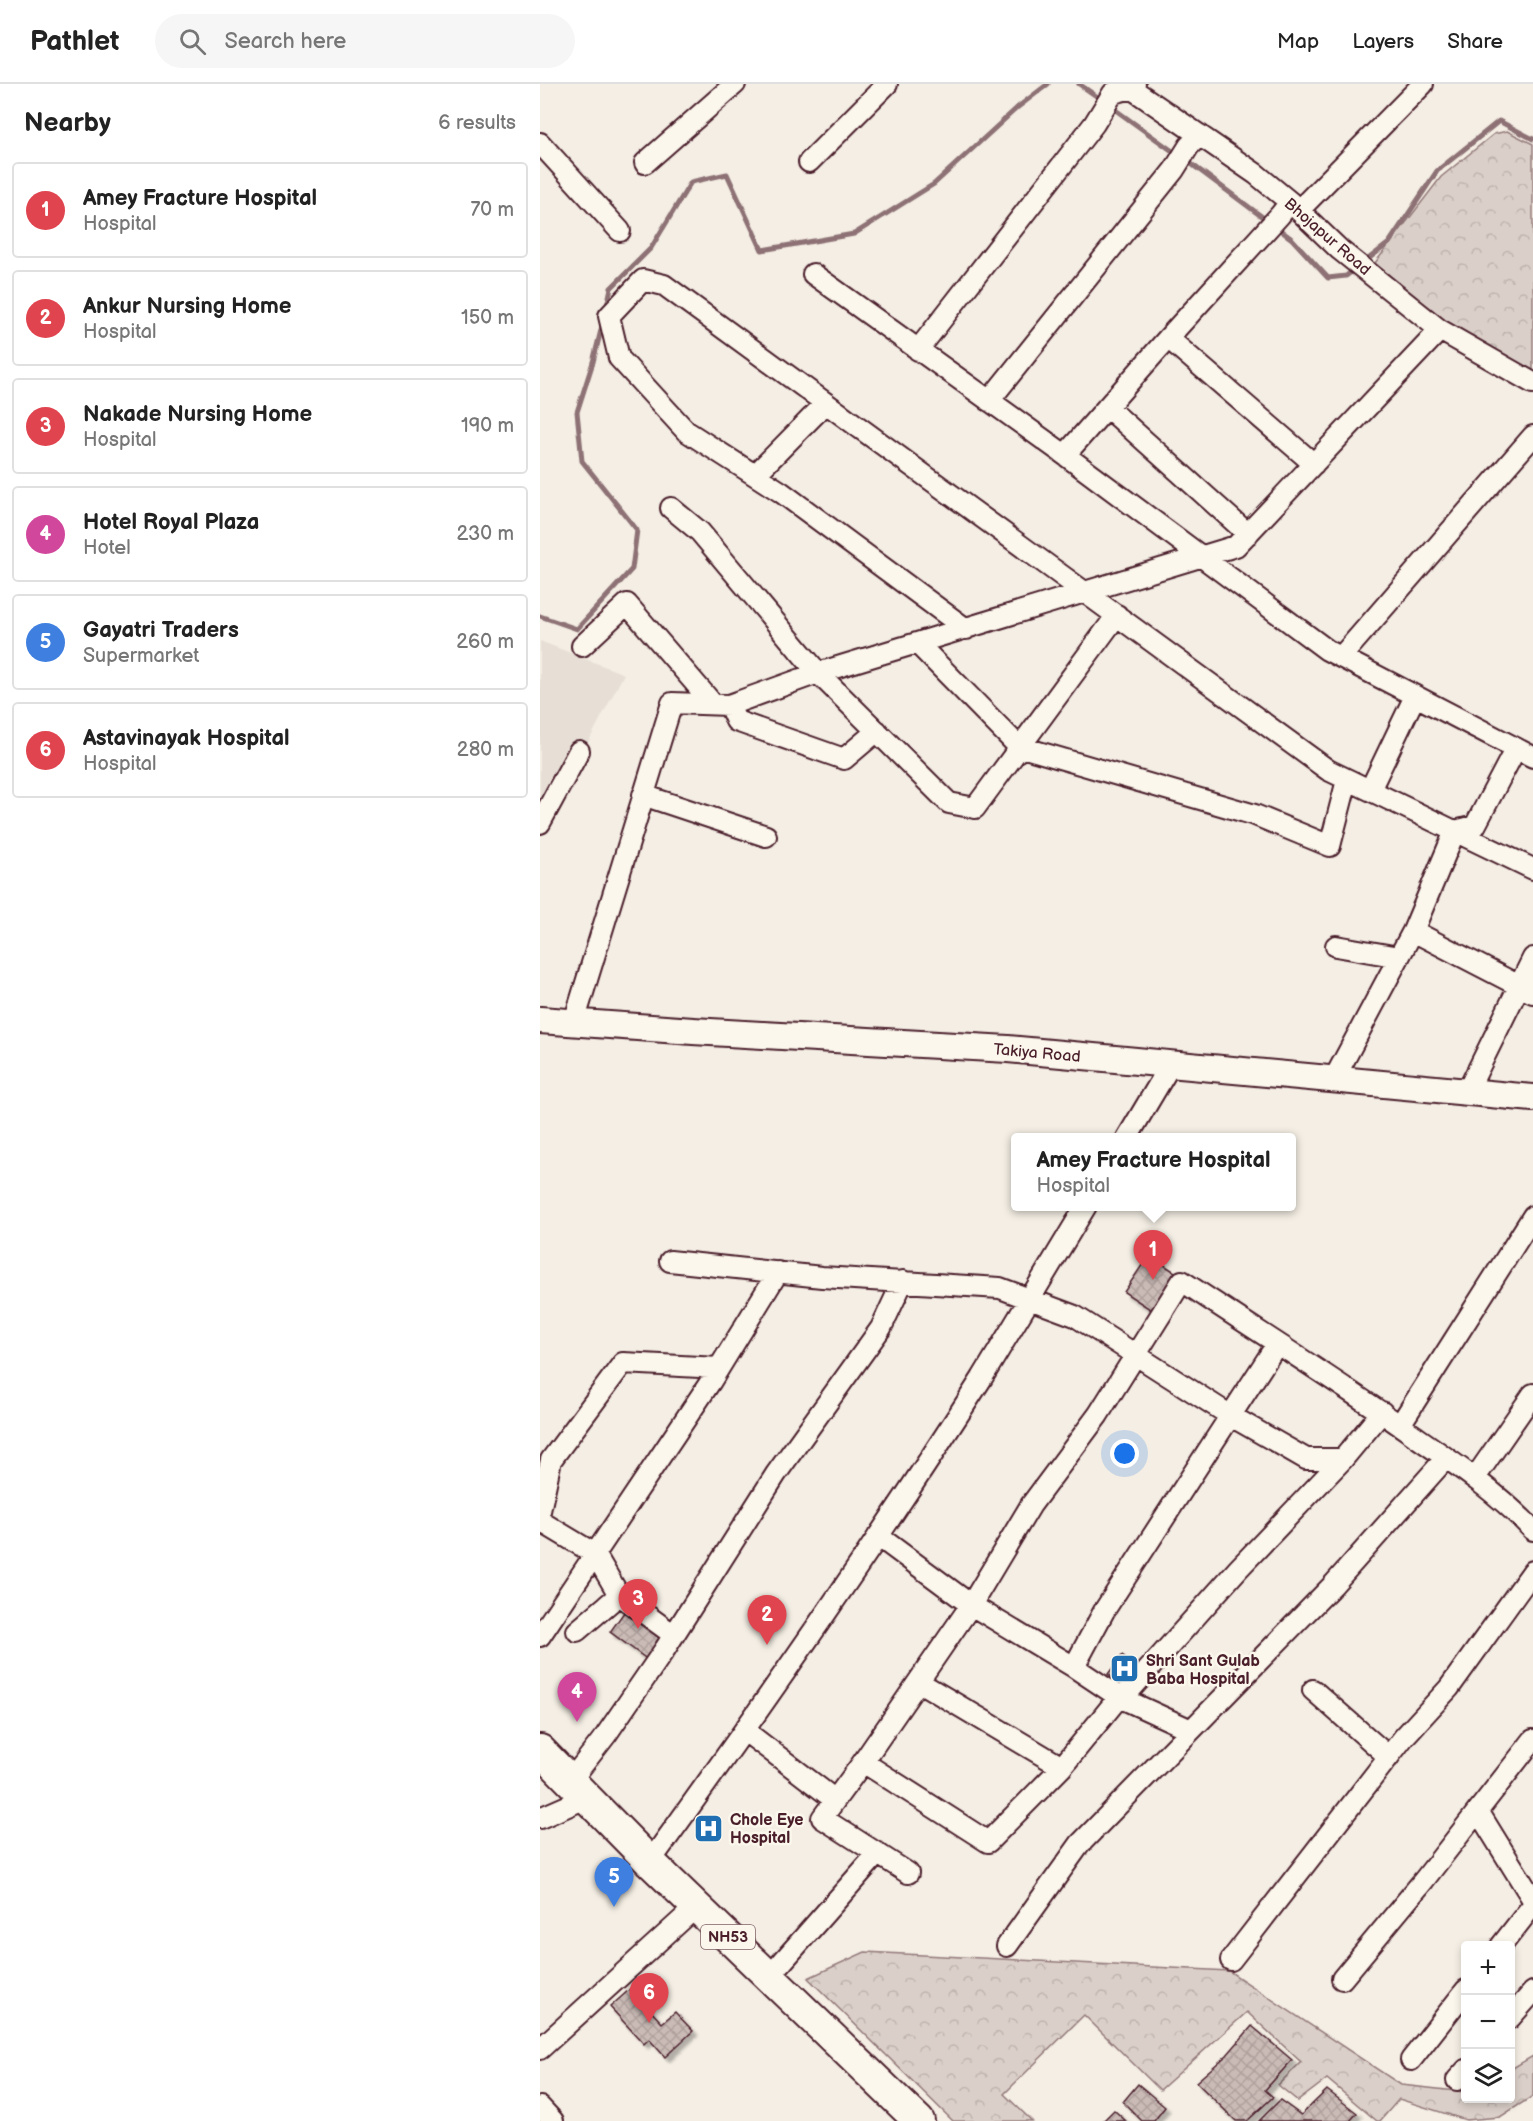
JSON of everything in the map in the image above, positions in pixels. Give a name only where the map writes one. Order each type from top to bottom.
[{"type":"highway","name":"NH53","points":[[540,1750],[650,1862],[919,2121]]},
{"type":"main road","name":"Takiya Road","points":[[540,1020],[693,1031],[1008,1048],[1533,1098]]},
{"type":"street","points":[[645,163],[735,84]]},
{"type":"street","points":[[809,162],[887,84]]},
{"type":"street","points":[[1065,455],[1264,233],[1423,84]]},
{"type":"street","points":[[918,350],[1094,124],[1126,87]]},
{"type":"street","name":"Bhojapur Road","points":[[1126,87],[1195,141],[1256,174],[1290,209],[1440,330],[1533,383]]},
{"type":"street","points":[[989,401],[1195,141]]},
{"type":"street","points":[[540,143],[620,231]]},
{"type":"street","points":[[813,274],[1065,455],[1328,650],[1525,753],[1475,826],[1455,831]]},
{"type":"street","points":[[966,629],[781,492],[686,431],[619,358],[609,316],[643,280],[664,285],[1328,770],[1533,869]]},
{"type":"street","points":[[574,1022],[672,703],[721,704],[1236,546],[1440,330]]},
{"type":"street","points":[[1168,338],[1314,464]]},
{"type":"street","points":[[755,475],[826,403]]},
{"type":"street","points":[[1107,407],[1248,534]]},
{"type":"street","points":[[1341,657],[1533,436]]},
{"type":"street","points":[[671,508],[700,532],[818,673],[949,803],[975,808],[1018,746],[1117,615]]},
{"type":"street","points":[[582,646],[627,604],[736,721],[844,759],[877,731]]},
{"type":"street","points":[[917,643],[1018,746],[1255,815],[1330,846],[1347,780]]},
{"type":"street","points":[[1370,790],[1415,696]]},
{"type":"street","points":[[540,823],[579,751]]},
{"type":"street","points":[[643,795],[766,836]]},
{"type":"street","points":[[1334,1079],[1413,930],[1455,831]]},
{"type":"street","points":[[1413,930],[1526,989]]},
{"type":"street","points":[[1336,946],[1399,957]]},
{"type":"street","points":[[1467,1092],[1526,989],[1533,958]]},
{"type":"street","points":[[1130,1133],[1171,1064]]},
{"type":"street","points":[[650,1862],[745,1731],[878,1536],[982,1377],[1083,1211]]},
{"type":"street","points":[[1400,1425],[1533,1216]]},
{"type":"street","points":[[670,1261],[778,1272],[1000,1288],[1075,1316],[1231,1416],[1306,1459],[1343,1460]]},
{"type":"street","points":[[540,1636],[719,1368],[778,1272]]},
{"type":"street","points":[[540,1818],[579,1789],[606,1735],[674,1635],[776,1474],[881,1328],[903,1281]]},
{"type":"street","points":[[908,1873],[822,1818],[919,1682],[970,1605],[1031,1505],[1098,1415],[1182,1281],[1382,1412],[1475,1478],[1510,1506],[1533,1530]]},
{"type":"street","points":[[1074,1667],[1104,1611],[1277,1344]]},
{"type":"street","points":[[540,1511],[550,1460],[623,1363],[719,1368]]},
{"type":"street","points":[[1475,1478],[1533,1394]]},
{"type":"street","points":[[863,1762],[988,1842],[1062,1767],[1119,1697],[1131,1689],[1238,1569],[1343,1460],[1382,1412]]},
{"type":"street","points":[[1007,1946],[1080,1844],[1333,1585],[1446,1458]]},
{"type":"street","points":[[540,1521],[595,1554],[619,1595],[674,1635]]},
{"type":"street","points":[[878,1536],[970,1605],[1074,1667],[1119,1697],[1191,1730]]},
{"type":"street","points":[[1231,1960],[1389,1757],[1449,1688],[1533,1570]]},
{"type":"street","points":[[577,1631],[619,1595]]},
{"type":"street","points":[[919,1682],[1062,1767]]},
{"type":"street","points":[[1313,1690],[1389,1757]]},
{"type":"street","points":[[745,1731],[835,1800]]},
{"type":"street","points":[[1342,1979],[1533,1740]]},
{"type":"street","points":[[1478,1811],[1533,1900]]},
{"type":"street","points":[[769,1977],[878,1853]]},
{"type":"street","points":[[1505,1941],[1533,1905]]},
{"type":"street","points":[[540,2049],[696,1907]]},
{"type":"street","points":[[1515,2012],[1533,1992]]},
{"type":"street","points":[[1411,2060],[1462,1995]]},
{"type":"street","points":[[540,2107],[553,2121]]},
{"type":"shaded area","points":[[540,641],[624,674],[540,834]]},
{"type":"green space","points":[[1507,131],[1533,144],[1533,377],[1443,322],[1375,263],[1441,177],[1494,134]]},
{"type":"green space","points":[[865,1952],[1229,1971],[1401,2085],[1461,2092],[1461,2103],[1515,2103],[1515,2067],[1533,2056],[1533,2096],[1500,2117],[1466,2120],[1399,2099],[1380,2121],[1377,2121],[1327,2079],[1298,2101],[1278,2085],[1301,2062],[1247,2012],[1160,2090],[1084,2015],[1004,2094],[1032,2121],[953,2121],[808,1978]]},
{"type":"building","points":[[1149,1255],[1181,1276],[1156,1313],[1124,1292]]},
{"type":"building","points":[[629,1605],[668,1634],[648,1660],[610,1632]]},
{"type":"building","points":[[1122,1655],[1141,1669],[1127,1688],[1108,1674]]},
{"type":"building","points":[[630,1989],[662,2023],[675,2012],[693,2031],[665,2057],[649,2039],[644,2044],[610,2007]]},
{"type":"building","points":[[1252,2026],[1292,2060],[1265,2090],[1273,2097],[1247,2121],[1236,2121],[1196,2082],[1227,2055]]},
{"type":"building","points":[[1138,2084],[1165,2107],[1154,2121],[1142,2121],[1123,2102]]},
{"type":"building","points":[[1327,2090],[1357,2113],[1350,2121],[1259,2121],[1280,2100],[1301,2115]]},
{"type":"building","points":[[1114,2110],[1126,2121],[1103,2121]]},
{"type":"waterway","points":[[606,310],[611,288],[651,248],[691,182],[727,174],[762,250],[854,234],[934,184],[1018,107],[1048,84]]},
{"type":"waterway","points":[[1079,84],[1102,100]]},
{"type":"waterway","points":[[1110,106],[1178,155]]},
{"type":"waterway","points":[[1363,263],[1389,243],[1437,171],[1499,121],[1533,139]]},
{"type":"waterway","points":[[1186,160],[1292,239],[1328,278],[1346,276],[1355,269]]},
{"type":"waterway","points":[[540,616],[577,629],[632,569],[637,530],[582,461],[577,412],[603,322]]},
{"type":"place","name":"Amey Fracture Hospital","points":[[1153,1280]]},
{"type":"place","name":"Nakade Nursing Home","points":[[638,1629]]},
{"type":"place","name":"Ankur Nursing Home","points":[[767,1645]]},
{"type":"place","name":"Shri Sant Gulab Baba Hospital","points":[[1125,1669]]},
{"type":"place","name":"Hotel Royal Plaza","points":[[577,1722]]},
{"type":"place","name":"Chole Eye Hospital","points":[[709,1828]]},
{"type":"place","name":"Gayatri Traders","points":[[614,1907]]},
{"type":"place","name":"Astavinayak Hospital","points":[[649,2023]]}]
